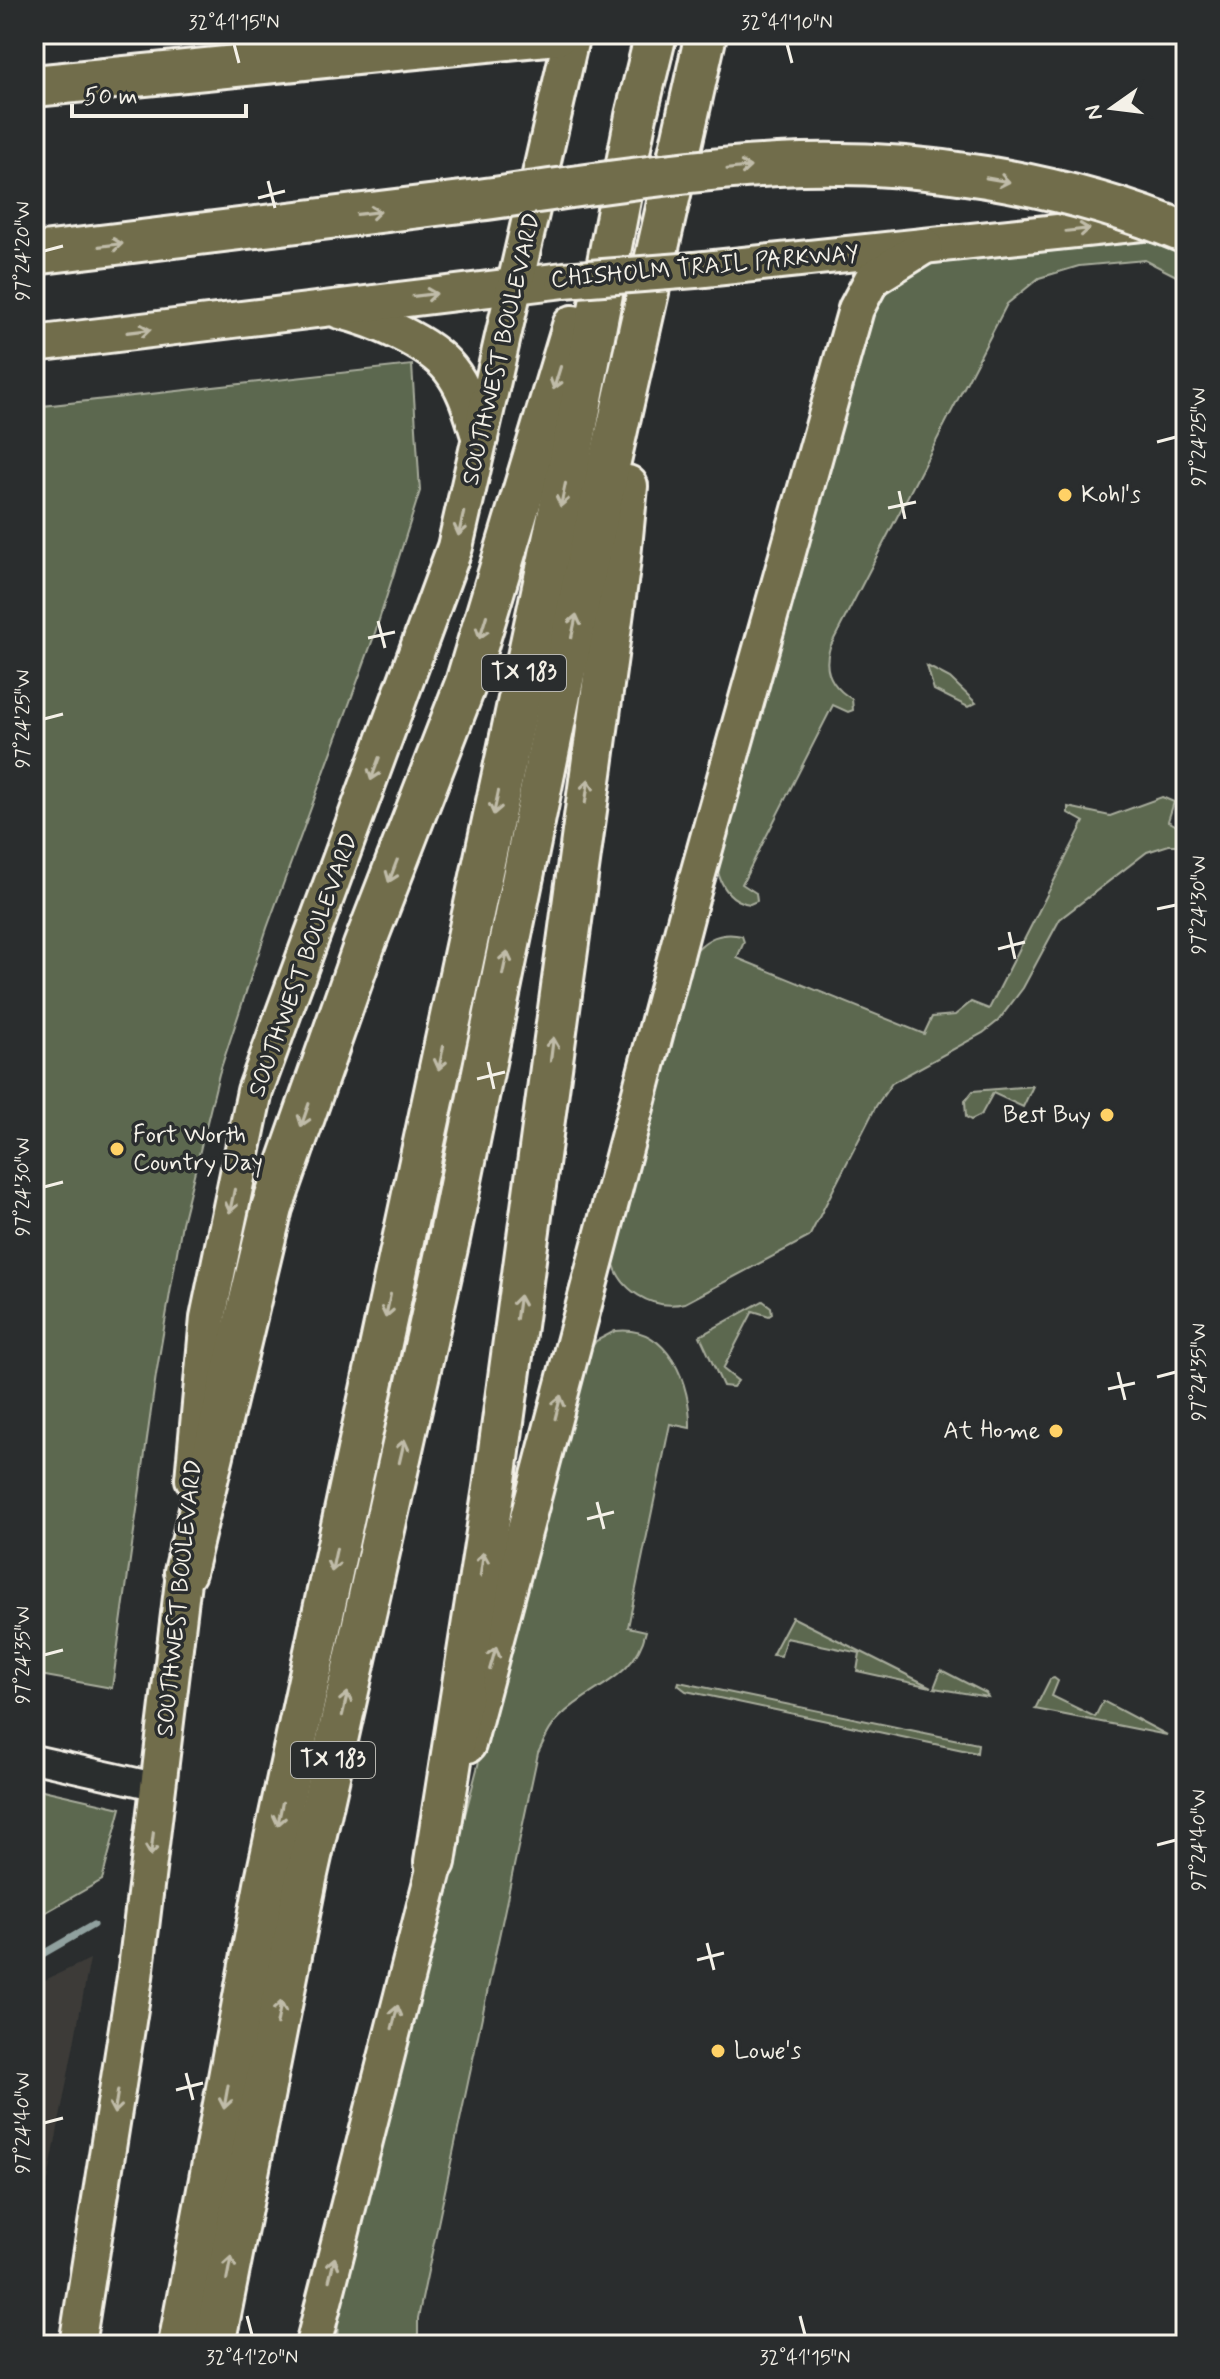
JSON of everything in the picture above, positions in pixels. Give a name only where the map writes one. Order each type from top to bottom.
[{"type":"highway","points":[[34,86],[557,34]]},
{"type":"highway","name":"TX 183","points":[[179,2345],[265,1885],[570,461],[636,116],[656,34]]},
{"type":"highway","name":"TX 183","points":[[214,2345],[307,1874],[449,1239],[585,572],[706,34]]},
{"type":"highway","points":[[34,102],[193,69]]},
{"type":"highway","points":[[185,1572],[272,1208],[364,946],[466,683],[636,116]]},
{"type":"highway","points":[[34,254],[596,184],[738,168],[816,164],[909,169],[1021,184],[1121,210],[1186,233]]},
{"type":"highway","points":[[435,1862],[494,1488],[619,567],[643,319]]},
{"type":"main road","name":"SOUTHWEST BOULEVARD","points":[[77,2345],[159,1787],[185,1572],[208,1318],[255,1091],[455,547],[560,100],[572,34]]},
{"type":"main road","name":"CHISHOLM TRAIL PARKWAY","points":[[34,344],[517,284],[695,270],[1186,218]]},
{"type":"main road","points":[[313,2345],[435,1862],[498,1639],[685,921],[856,309],[872,279],[925,246]]},
{"type":"main road","points":[[324,308],[370,318],[398,332],[449,367],[465,393],[480,439]]},
{"type":"main road","points":[[52,2345],[85,2305]]},
{"type":"main road","points":[[322,2306],[324,2345]]},
{"type":"street","points":[[34,1759],[159,1787]]},
{"type":"shaded area","points":[[90,1959],[34,2255],[34,1985]]},
{"type":"green space","points":[[1186,237],[1186,281],[1145,260],[1079,266],[1039,278],[1007,304],[830,647],[827,664],[830,678],[852,699],[853,710],[848,712],[833,705],[742,884],[756,893],[757,901],[750,904],[737,900],[724,887],[717,868],[872,297],[921,265]]},
{"type":"green space","name":"Fort Worth Country Day","points":[[412,365],[420,491],[373,639],[267,928],[219,1074],[182,1223],[156,1375],[112,1688],[34,1674],[34,407]]},
{"type":"green space","points":[[927,666],[950,678],[976,703],[968,707],[934,690]]},
{"type":"green space","points":[[1162,797],[1174,802],[1168,821],[1186,831],[1186,845],[1169,845],[1147,852],[1060,919],[1023,988],[998,1021],[983,1033],[892,1083],[876,1106],[809,1237],[685,1303],[673,1305],[649,1301],[629,1288],[621,1279],[612,1257],[693,954],[698,948],[721,935],[742,936],[744,942],[737,958],[924,1034],[932,1017],[955,1015],[971,1002],[989,1009],[1084,822],[1068,813],[1068,807],[1110,816]]},
{"type":"green space","points":[[1033,1086],[1023,1107],[993,1093],[981,1115],[971,1120],[966,1117],[965,1101],[973,1091]]},
{"type":"green space","points":[[763,1301],[771,1307],[772,1314],[769,1316],[753,1311],[723,1369],[738,1381],[733,1387],[723,1386],[700,1336]]},
{"type":"green space","points":[[615,1331],[634,1331],[650,1337],[663,1347],[681,1377],[689,1411],[690,1428],[670,1424],[628,1627],[646,1631],[632,1661],[561,1716],[538,1753],[418,2318],[418,2345],[337,2345],[339,2298],[584,1359],[596,1341]]},
{"type":"green space","points":[[792,1617],[931,1687],[857,1671],[860,1653],[786,1638],[781,1656],[772,1655]]},
{"type":"green space","points":[[941,1670],[986,1693],[988,1697],[934,1688]]},
{"type":"green space","points":[[1050,1679],[1058,1681],[1052,1696],[1095,1717],[1103,1701],[1167,1735],[1035,1709]]},
{"type":"green space","points":[[679,1682],[978,1744],[977,1753],[686,1691],[678,1685]]},
{"type":"green space","points":[[34,1788],[121,1808],[102,1880],[34,1919]]},
{"type":"waterway","points":[[34,1959],[93,1925]]},
{"type":"place","name":"Kohl's","points":[[1065,495]]},
{"type":"place","name":"Best Buy","points":[[1107,1115]]},
{"type":"place","name":"Fort Worth Country Day","points":[[117,1149]]},
{"type":"place","name":"At Home","points":[[1056,1431]]},
{"type":"place","name":"Lowe's","points":[[718,2051]]}]
